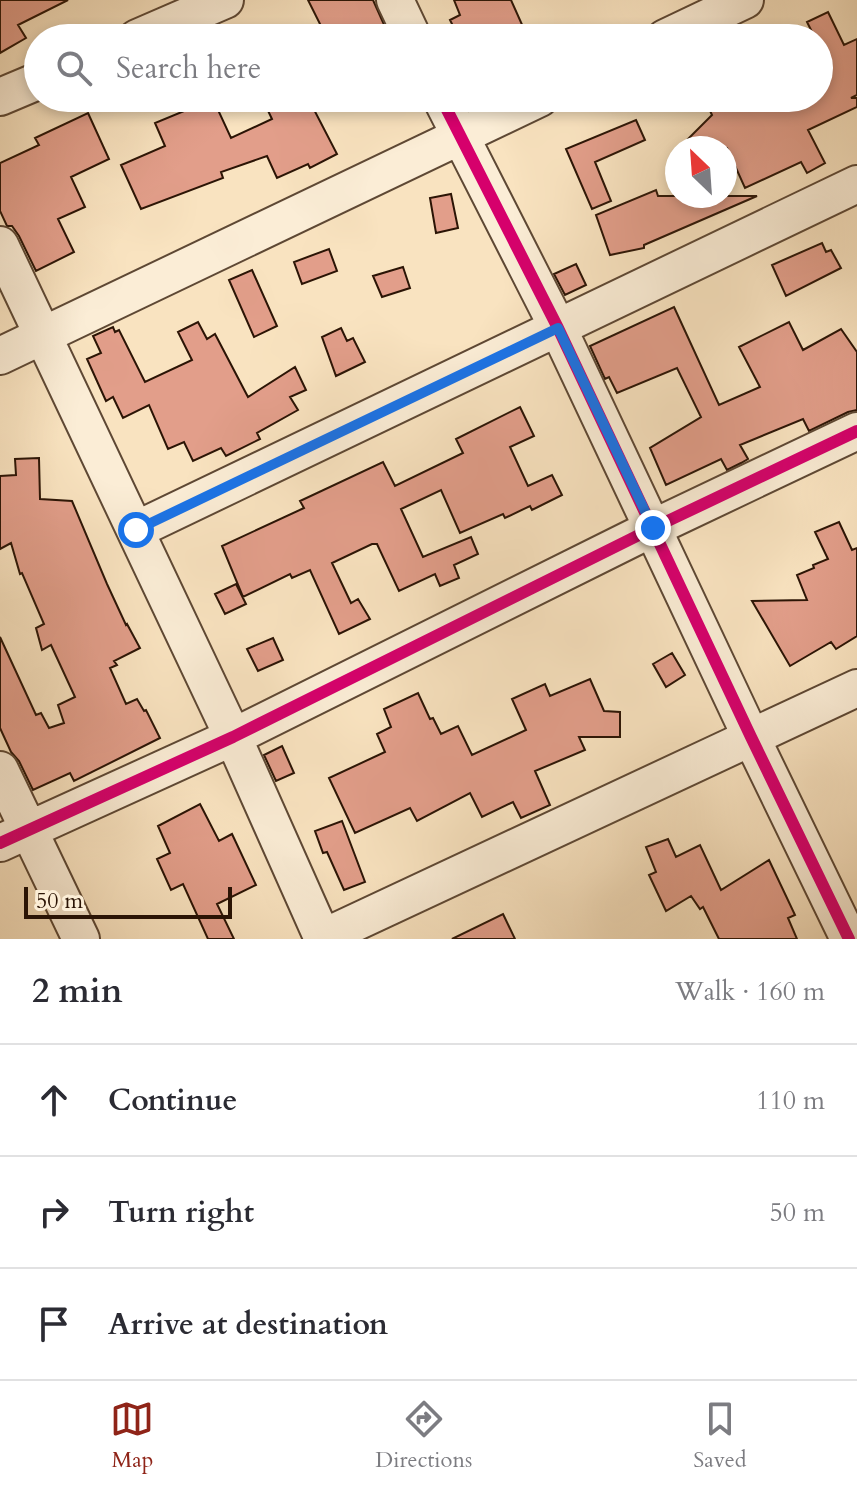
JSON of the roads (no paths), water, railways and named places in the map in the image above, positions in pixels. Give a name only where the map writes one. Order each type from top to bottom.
[{"type":"street","points":[[169,24],[225,0]]},
{"type":"street","points":[[395,0],[406,24]]},
{"type":"street","points":[[694,24],[745,0]]},
{"type":"street","points":[[0,97],[24,87]]},
{"type":"street","points":[[448,112],[558,328],[849,939]]},
{"type":"street","points":[[0,356],[510,112]]},
{"type":"street","points":[[136,530],[857,184]]},
{"type":"street","points":[[0,245],[233,737],[322,939],[857,688]]},
{"type":"street","points":[[14,837],[233,737],[653,528],[857,431]]},
{"type":"street","points":[[0,770],[14,837],[81,939]]}]
